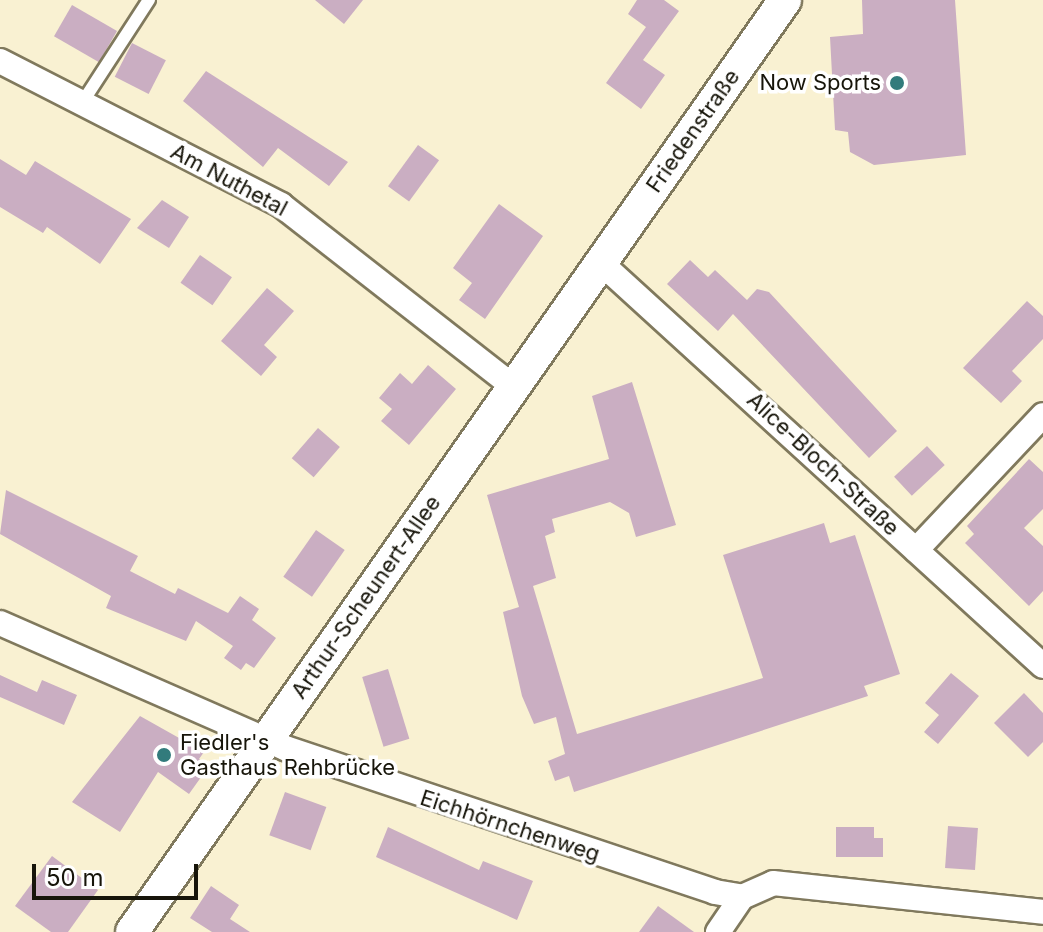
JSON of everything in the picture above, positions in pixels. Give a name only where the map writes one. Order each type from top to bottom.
[{"type":"main road","name":"Friedenstraße","points":[[601,263],[785,0]]},
{"type":"main road","name":"Arthur-Scheunert-Allee","points":[[132,932],[601,263]]},
{"type":"street","name":"Am Nuthetal","points":[[0,61],[281,205],[514,387]]},
{"type":"street","name":"Alice-Bloch-Straße","points":[[601,263],[1043,666]]},
{"type":"street","points":[[916,550],[1043,415]]},
{"type":"street","name":"Eichhörnchenweg","points":[[0,623],[265,739],[408,793],[742,897]]},
{"type":"street","points":[[718,932],[742,897],[773,883],[1043,912]]},
{"type":"lane","points":[[82,103],[149,0]]},
{"type":"building","points":[[315,0],[363,0],[344,24]]},
{"type":"building","points":[[637,0],[664,0],[679,11],[643,60],[665,75],[641,109],[606,83],[646,27],[628,14]]},
{"type":"building","name":"Now Sports","points":[[862,0],[955,0],[966,155],[874,165],[850,152],[848,132],[835,130],[830,37],[863,34]]},
{"type":"building","points":[[72,5],[117,31],[99,62],[54,36]]},
{"type":"building","points":[[132,43],[166,60],[149,94],[115,77]]},
{"type":"building","points":[[206,71],[348,162],[329,186],[278,148],[263,167],[183,101]]},
{"type":"building","points":[[418,145],[439,160],[409,202],[388,186]]},
{"type":"building","points":[[0,159],[26,175],[35,161],[131,219],[100,264],[47,227],[43,233],[0,207]]},
{"type":"building","points":[[162,200],[189,217],[169,248],[137,228]]},
{"type":"building","points":[[499,204],[543,236],[485,319],[459,300],[472,283],[453,268]]},
{"type":"building","points":[[200,255],[232,277],[212,305],[180,283]]},
{"type":"building","points":[[690,260],[708,277],[715,270],[747,300],[757,289],[769,292],[897,431],[869,458],[733,314],[718,331],[667,284]]},
{"type":"building","points":[[267,288],[294,311],[264,345],[277,357],[261,376],[221,341]]},
{"type":"building","points":[[1027,301],[1043,316],[1043,339],[1012,371],[1022,381],[1001,403],[963,368]]},
{"type":"building","points":[[428,365],[456,389],[409,445],[381,421],[392,409],[379,398],[400,373],[412,384]]},
{"type":"building","points":[[632,382],[676,525],[636,537],[629,513],[610,502],[552,519],[555,532],[545,536],[556,578],[533,586],[577,734],[763,678],[723,555],[824,523],[830,543],[855,535],[900,674],[864,686],[868,696],[574,792],[569,776],[555,781],[548,761],[565,754],[556,717],[534,724],[522,696],[503,612],[519,607],[487,495],[609,459],[592,396]]},
{"type":"building","points":[[318,428],[340,447],[314,477],[292,458]]},
{"type":"building","points":[[927,446],[945,465],[912,496],[894,477]]},
{"type":"building","points":[[1029,459],[1043,472],[1043,509],[1024,528],[1043,546],[1043,591],[1029,606],[965,543],[974,534],[967,526]]},
{"type":"building","points":[[6,490],[138,556],[130,571],[175,594],[178,588],[228,613],[240,596],[259,609],[252,620],[276,638],[254,668],[246,663],[241,670],[224,658],[233,646],[196,621],[186,641],[106,608],[111,596],[0,534]]},
{"type":"building","points":[[316,530],[345,550],[312,597],[283,577]]},
{"type":"building","points":[[388,669],[409,739],[384,747],[362,677]]},
{"type":"building","points":[[951,673],[979,696],[938,744],[924,732],[939,715],[925,703]]},
{"type":"building","points":[[0,675],[37,692],[42,680],[77,695],[64,725],[0,697]]},
{"type":"building","points":[[1024,693],[1043,713],[1043,742],[1028,757],[994,723]]},
{"type":"building","points":[[140,716],[204,752],[199,759],[209,766],[189,794],[158,772],[120,832],[72,802]]},
{"type":"building","points":[[285,792],[326,807],[311,850],[269,835]]},
{"type":"building","points":[[948,826],[978,828],[975,870],[945,868]]},
{"type":"building","points":[[388,827],[479,870],[483,861],[533,881],[517,920],[376,857]]},
{"type":"building","points":[[836,827],[874,827],[874,838],[883,838],[883,857],[836,857]]},
{"type":"building","points":[[52,856],[98,890],[68,932],[51,932],[15,906]]},
{"type":"building","points":[[211,886],[239,905],[230,919],[250,932],[212,932],[190,918]]},
{"type":"building","points":[[658,906],[694,932],[639,932]]},
{"type":"place","name":"Now Sports","points":[[897,83]]},
{"type":"place","name":"Fiedler's Gasthaus Rehbrücke","points":[[164,755]]}]
